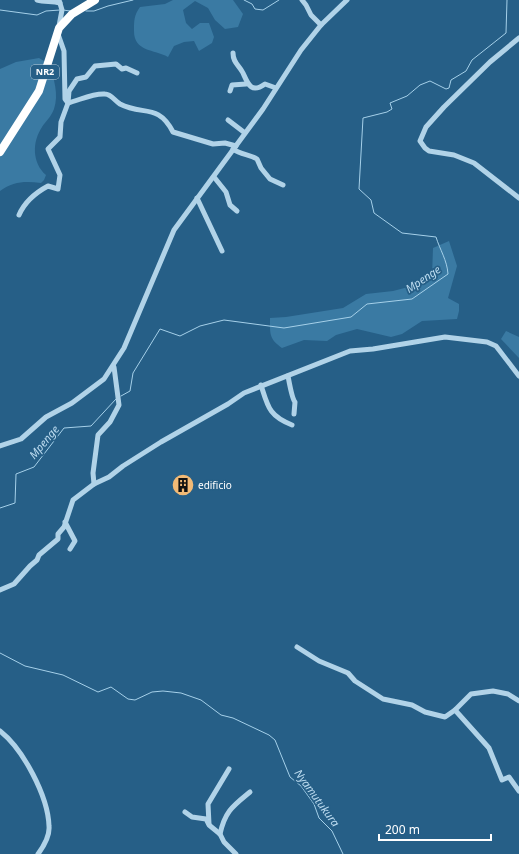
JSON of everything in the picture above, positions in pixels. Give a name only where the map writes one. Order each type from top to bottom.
[{"type":"highway","name":"NR2","points":[[0,152],[39,91],[57,32],[63,22],[72,14],[95,0]]},
{"type":"street","points":[[38,0],[44,2],[50,0],[59,1],[62,13],[57,32],[64,51],[65,99],[68,103]]},
{"type":"street","points":[[302,0],[311,15],[321,25]]},
{"type":"street","points":[[0,446],[21,439],[46,417],[72,403],[104,380],[114,367],[124,348],[161,264],[170,238],[197,198],[263,109],[301,50],[321,25],[347,0]]},
{"type":"street","points":[[519,38],[490,62],[444,107],[426,127],[420,141],[429,151],[454,155],[474,163],[519,198]]},
{"type":"street","points":[[233,53],[233,60],[242,72],[246,84]]},
{"type":"street","points":[[19,215],[24,204],[35,193],[48,186],[58,189],[60,175],[48,149],[60,137],[61,122],[68,103],[69,91],[77,79],[86,77],[95,66],[116,64],[122,69],[126,68],[137,73]]},
{"type":"street","points":[[230,90],[232,85],[246,84],[250,87],[260,87],[265,84],[276,88]]},
{"type":"street","points":[[68,103],[100,94],[108,94],[120,104],[156,112],[168,122],[173,132],[213,144],[224,143],[235,148],[241,155],[250,155],[257,159],[261,168],[270,179],[283,185]]},
{"type":"street","points":[[228,120],[245,133]]},
{"type":"street","points":[[214,177],[226,192],[230,205],[237,211]]},
{"type":"street","points":[[197,198],[222,251]]},
{"type":"street","points":[[0,590],[14,584],[39,556],[58,539],[58,534],[64,527],[73,500],[94,484],[109,477],[160,442],[228,404],[244,393],[261,385],[288,376],[350,351],[373,349],[445,337],[487,342],[496,346],[519,376]]},
{"type":"street","points":[[94,484],[93,473],[98,435],[110,422],[119,405],[114,367]]},
{"type":"street","points":[[288,376],[295,405],[294,414]]},
{"type":"street","points":[[261,385],[271,413],[278,419],[292,425]]},
{"type":"street","points":[[65,522],[75,541],[70,549]]},
{"type":"street","points":[[297,647],[319,661],[348,673],[355,681],[383,699],[412,704],[425,712],[445,717],[455,710],[471,694],[494,691],[508,694],[519,701]]},
{"type":"street","points":[[455,710],[489,748],[502,780],[509,777],[519,791]]},
{"type":"street","points":[[0,731],[14,745],[29,768],[42,794],[50,826],[45,844],[38,854]]},
{"type":"street","points":[[209,825],[208,804],[229,769]]},
{"type":"street","points":[[220,834],[224,818],[233,807],[250,792]]},
{"type":"street","points":[[185,812],[192,817],[206,820],[209,825],[220,834],[224,842],[236,854]]},
{"type":"shaded area","points":[[173,0],[233,0],[243,14],[238,27],[225,29],[215,20],[208,8],[195,1],[183,10],[186,23],[192,29],[200,23],[209,23],[214,37],[212,43],[199,51],[194,41],[184,42],[174,46],[168,57],[146,49],[137,43],[134,31],[134,21],[135,15],[140,7],[165,4]]},
{"type":"shaded area","points":[[39,58],[49,64],[56,92],[54,109],[42,127],[36,139],[35,146],[38,165],[46,175],[41,183],[20,182],[10,185],[0,191],[0,69],[16,62]]},
{"type":"shaded area","points":[[449,241],[457,266],[448,298],[459,304],[457,319],[422,321],[402,334],[391,337],[357,329],[336,335],[327,341],[304,340],[282,348],[272,339],[270,332],[270,318],[343,308],[366,294],[393,291],[420,284],[432,276],[433,248]]},
{"type":"shaded area","points":[[506,331],[519,337],[519,358],[501,339]]},
{"type":"waterway","points":[[86,11],[94,11],[133,0]]},
{"type":"waterway","points":[[244,0],[252,4],[255,9],[263,10],[279,0]]},
{"type":"waterway","name":"Mpenge","points":[[121,396],[130,391],[133,373],[160,329],[180,336],[200,326],[224,320],[284,328],[351,317],[367,304],[412,299],[448,274],[445,260],[436,237],[402,233],[374,213],[371,200],[359,189],[363,118],[387,112],[392,109],[390,103],[407,96],[420,85],[430,81],[446,89],[449,88],[451,80],[466,71],[472,60],[506,33],[507,0]]},
{"type":"waterway","points":[[0,10],[37,15],[46,11],[60,10]]},
{"type":"waterway","points":[[63,10],[70,11]]},
{"type":"waterway","name":"Mpenge","points":[[0,508],[15,503],[16,474],[34,467],[64,428],[91,426],[116,399]]},
{"type":"waterway","name":"Nyamutukura","points":[[0,653],[25,666],[63,675],[98,692],[111,687],[128,699],[135,700],[152,692],[163,691],[181,693],[201,700],[221,715],[233,718],[269,735],[275,740],[290,777],[301,786],[314,804],[319,818],[332,831],[343,854]]},
{"type":"place","name":"edificio","points":[[183,485]]}]
